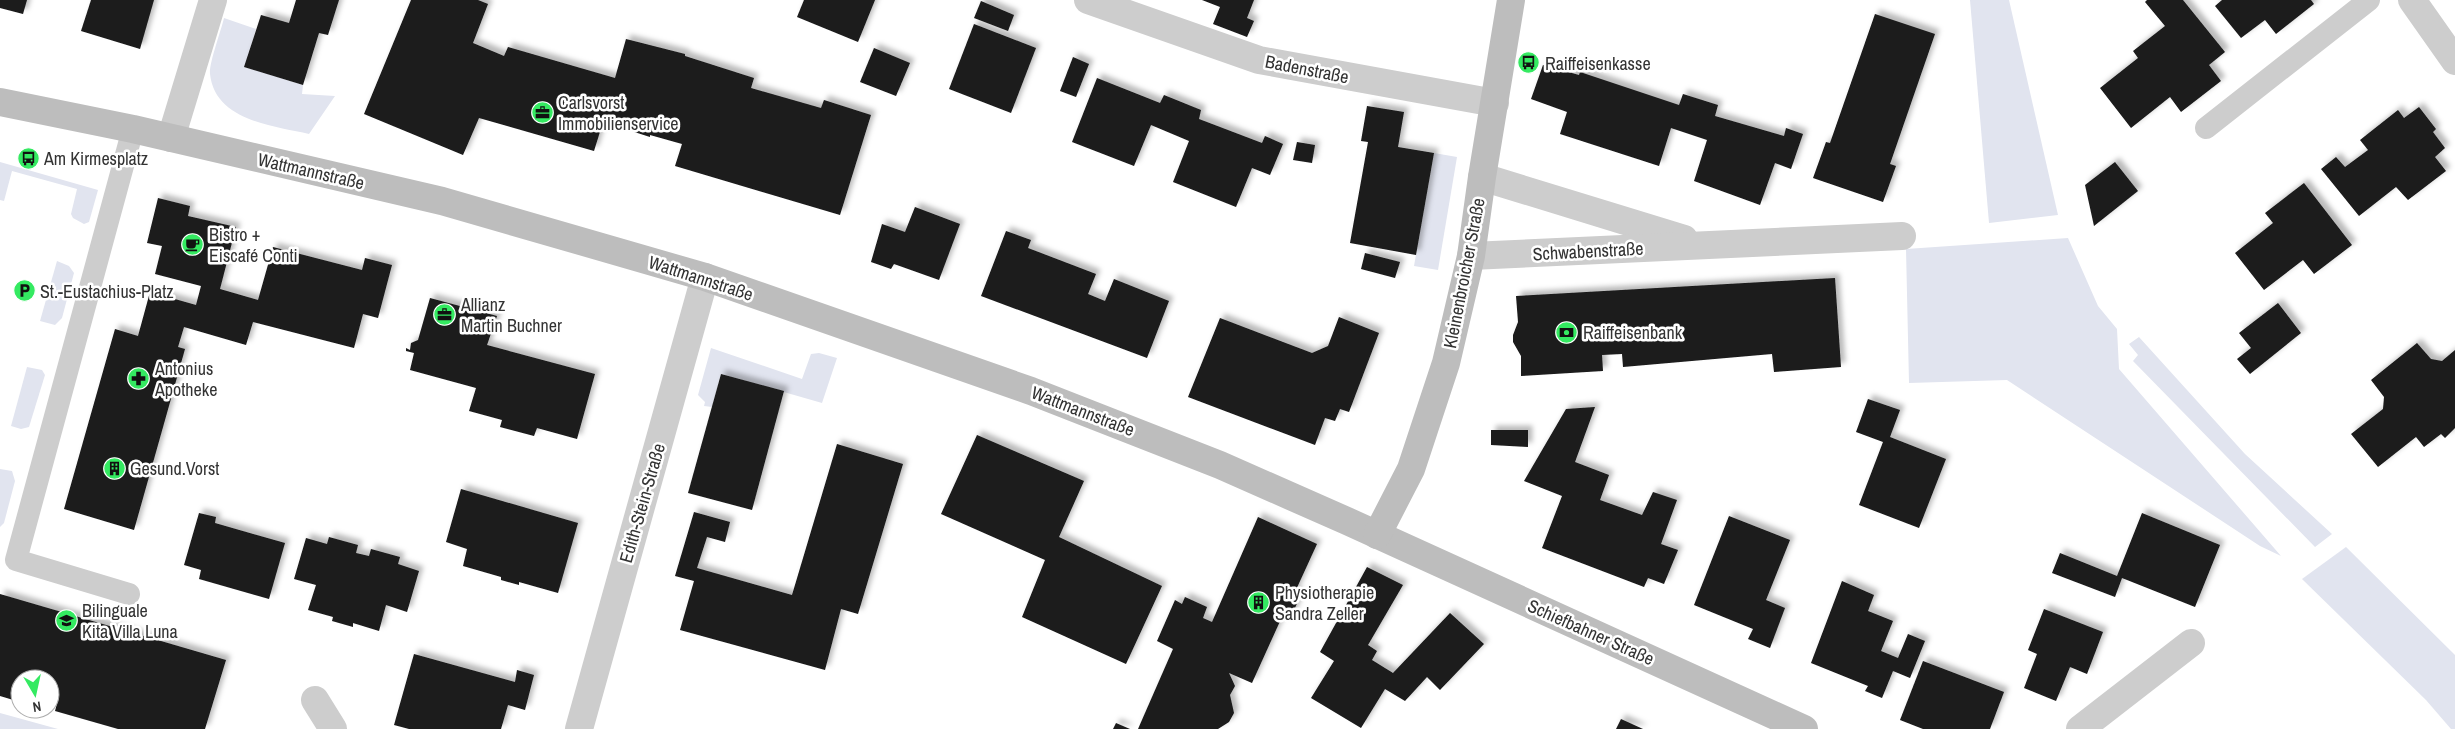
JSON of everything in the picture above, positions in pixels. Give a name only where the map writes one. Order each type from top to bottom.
[{"type":"street","points":[[171,138],[213,0]]},
{"type":"street","name":"Badenstraße","points":[[1088,0],[1127,6],[1259,60],[1495,103]]},
{"type":"street","name":"Kleinenbroicher Straße","points":[[1376,535],[1410,469],[1446,363],[1471,256],[1511,0]]},
{"type":"street","points":[[2412,0],[2455,62]]},
{"type":"street","name":"Wattmannstraße","points":[[0,102],[171,138],[442,201],[705,277],[1040,394],[1220,465],[1376,535]]},
{"type":"street","name":"Schwabenstraße","points":[[1482,177],[1705,246]]},
{"type":"street","name":"Schwabenstraße","points":[[1471,256],[1902,236]]},
{"type":"street","name":"Edith-Stein-Straße","points":[[579,729],[705,277]]},
{"type":"street","name":"Schiefbahner Straße","points":[[1376,535],[1804,729]]},
{"type":"street","points":[[2080,729],[2191,643]]},
{"type":"street","points":[[315,700],[333,729]]},
{"type":"lane","points":[[2206,128],[2369,0]]},
{"type":"lane","points":[[129,594],[16,560],[133,130]]},
{"type":"shaded area","points":[[1970,0],[2009,0],[2058,215],[1989,223]]},
{"type":"shaded area","points":[[224,18],[256,29],[245,67],[303,85],[302,94],[335,96],[309,134],[248,119],[234,112],[214,90],[210,69]]},
{"type":"shaded area","points":[[1434,153],[1457,157],[1438,270],[1414,266]]},
{"type":"shaded area","points":[[0,162],[98,190],[89,222],[84,224],[73,218],[71,214],[77,189],[12,171],[4,201],[0,200]]},
{"type":"shaded area","points":[[2068,238],[2098,306],[2117,329],[2119,369],[2281,556],[2260,546],[2007,380],[1909,383],[1906,249]]},
{"type":"shaded area","points":[[57,261],[69,266],[74,273],[62,318],[55,325],[40,321]]},
{"type":"shaded area","points":[[2139,337],[2245,454],[2332,534],[2315,547],[2133,361],[2138,355],[2129,344]]},
{"type":"shaded area","points":[[711,348],[802,379],[811,354],[819,353],[837,358],[822,403],[721,374],[712,407],[704,406],[705,402],[698,395]]},
{"type":"shaded area","points":[[27,367],[42,370],[45,375],[29,427],[21,429],[11,426]]},
{"type":"shaded area","points":[[0,469],[12,471],[15,481],[4,523],[0,527]]},
{"type":"shaded area","points":[[2346,547],[2455,655],[2455,729],[2451,729],[2426,700],[2302,579]]},
{"type":"shaded area","points":[[0,713],[10,716],[10,719],[22,719],[58,729],[0,729]]},
{"type":"building","points":[[0,0],[27,0],[23,14],[0,8]]},
{"type":"building","points":[[91,0],[154,0],[140,49],[81,31]]},
{"type":"building","points":[[296,0],[339,0],[328,35],[319,33],[303,85],[244,67],[261,15],[289,23]]},
{"type":"building","points":[[411,0],[478,0],[488,4],[473,43],[504,56],[508,47],[615,78],[626,39],[685,54],[685,56],[754,78],[751,88],[821,108],[824,100],[871,115],[840,215],[675,166],[682,144],[650,135],[650,137],[603,122],[594,151],[479,118],[463,155],[364,114]]},
{"type":"building","points":[[804,0],[875,0],[858,42],[797,17]]},
{"type":"building","points":[[1202,0],[1254,0],[1247,18],[1254,21],[1247,37],[1213,24],[1220,7]]},
{"type":"building","points":[[2147,0],[2183,0],[2225,52],[2209,65],[2221,81],[2181,112],[2170,97],[2131,128],[2100,88],[2138,58],[2133,51],[2165,26],[2145,2]]},
{"type":"building","points":[[2222,0],[2311,0],[2314,4],[2276,34],[2265,20],[2241,38],[2215,6]]},
{"type":"building","points":[[981,1],[1014,15],[1008,31],[974,18]]},
{"type":"building","points":[[1875,14],[1935,34],[1890,164],[1896,166],[1883,202],[1813,178],[1826,142],[1830,143]]},
{"type":"building","points":[[974,24],[1036,48],[1011,113],[949,89]]},
{"type":"building","points":[[874,48],[910,63],[896,96],[860,82]]},
{"type":"building","points":[[1073,57],[1089,64],[1076,97],[1060,91]]},
{"type":"building","points":[[1543,65],[1579,75],[1580,72],[1679,105],[1683,94],[1718,105],[1715,116],[1784,136],[1786,128],[1803,134],[1791,169],[1775,163],[1760,205],[1694,181],[1707,140],[1671,128],[1659,166],[1560,134],[1567,112],[1531,99]]},
{"type":"building","points":[[1097,78],[1160,103],[1164,95],[1201,110],[1199,119],[1262,143],[1265,136],[1283,144],[1270,175],[1252,168],[1236,207],[1173,182],[1189,141],[1151,125],[1134,166],[1072,142]]},
{"type":"building","points":[[1367,106],[1404,112],[1398,147],[1434,153],[1416,255],[1350,243],[1368,142],[1361,141]]},
{"type":"building","points":[[2419,107],[2436,129],[2433,132],[2445,148],[2435,157],[2446,171],[2408,200],[2396,187],[2359,216],[2321,169],[2336,157],[2345,167],[2368,150],[2360,140],[2398,110],[2404,118]]},
{"type":"building","points":[[1297,142],[1315,145],[1312,163],[1293,160]]},
{"type":"building","points":[[2115,162],[2138,191],[2094,226],[2085,185]]},
{"type":"building","points":[[2304,183],[2352,245],[2314,274],[2303,260],[2264,290],[2235,253],[2273,223],[2265,213]]},
{"type":"building","points":[[158,198],[190,206],[188,216],[236,227],[220,289],[258,300],[273,247],[362,270],[365,258],[392,265],[378,318],[363,314],[354,348],[253,322],[246,345],[184,327],[178,347],[185,349],[134,530],[64,509],[115,329],[138,336],[150,292],[196,305],[201,286],[155,274],[162,246],[147,243]]},
{"type":"building","points":[[915,207],[960,224],[939,280],[894,264],[891,269],[871,262],[882,224],[905,232]]},
{"type":"building","points":[[1006,231],[1031,240],[1028,248],[1096,274],[1088,294],[1105,301],[1114,279],[1169,301],[1147,358],[981,296]]},
{"type":"building","points":[[1365,253],[1400,262],[1395,278],[1361,269]]},
{"type":"building","points":[[1835,278],[1841,367],[1774,372],[1772,354],[1623,367],[1622,354],[1602,355],[1603,371],[1521,376],[1521,356],[1513,342],[1513,335],[1518,322],[1516,296]]},
{"type":"building","points":[[430,298],[497,316],[487,345],[595,374],[577,439],[537,428],[534,436],[500,427],[502,420],[469,411],[476,388],[410,370],[414,353],[406,351],[406,348],[410,350],[411,343],[418,340]]},
{"type":"building","points":[[2278,303],[2301,333],[2250,374],[2237,359],[2251,348],[2239,333]]},
{"type":"building","points":[[1339,317],[1379,333],[1349,412],[1340,409],[1335,421],[1325,418],[1315,445],[1188,397],[1220,318],[1312,353],[1328,346]]},
{"type":"building","points":[[2417,343],[2431,359],[2442,361],[2455,350],[2455,428],[2445,438],[2441,434],[2424,447],[2416,437],[2378,467],[2351,434],[2383,409],[2384,397],[2371,380]]},
{"type":"building","points":[[721,374],[784,391],[752,510],[688,493]]},
{"type":"building","points":[[1868,399],[1900,410],[1890,437],[1946,459],[1919,528],[1859,505],[1883,442],[1856,432]]},
{"type":"building","points":[[1595,407],[1575,462],[1609,475],[1600,500],[1642,515],[1653,492],[1677,500],[1661,544],[1678,550],[1664,584],[1648,578],[1644,587],[1542,548],[1562,496],[1524,481],[1566,409]]},
{"type":"building","points":[[1491,430],[1528,430],[1528,447],[1491,445]]},
{"type":"building","points":[[977,435],[1084,481],[1059,537],[1162,586],[1126,664],[1022,617],[1045,560],[941,514]]},
{"type":"building","points":[[837,444],[903,464],[858,614],[841,609],[825,670],[680,630],[694,581],[675,576],[694,512],[730,522],[725,542],[707,537],[697,568],[792,595]]},
{"type":"building","points":[[461,489],[578,523],[558,593],[519,582],[519,585],[501,580],[501,577],[463,566],[467,549],[446,542]]},
{"type":"building","points":[[199,513],[216,517],[215,523],[285,543],[269,599],[199,579],[201,570],[184,565]]},
{"type":"building","points":[[2142,513],[2220,545],[2195,607],[2122,578],[2115,597],[2052,573],[2060,553],[2117,576]]},
{"type":"building","points":[[1729,516],[1790,540],[1766,600],[1785,608],[1770,648],[1748,639],[1753,629],[1694,605]]},
{"type":"building","name":"Physiotherapie Sandra Zeller","points":[[1258,517],[1317,544],[1295,592],[1301,594],[1289,622],[1281,619],[1252,683],[1229,673],[1235,686],[1230,695],[1234,713],[1229,722],[1218,729],[1138,729],[1173,649],[1157,641],[1175,600],[1182,604],[1185,597],[1207,607],[1203,618],[1212,622]]},
{"type":"building","points":[[329,537],[358,545],[356,553],[369,556],[371,549],[400,557],[398,564],[419,571],[407,612],[386,605],[379,631],[353,623],[353,627],[332,621],[333,617],[308,610],[316,585],[294,579],[306,538],[327,544]]},
{"type":"building","points":[[1367,567],[1403,585],[1368,645],[1377,651],[1372,660],[1393,673],[1450,613],[1484,644],[1440,690],[1427,677],[1405,701],[1385,689],[1361,728],[1311,698],[1334,661],[1320,652]]},
{"type":"building","points":[[1842,581],[1874,595],[1868,611],[1893,621],[1881,651],[1898,658],[1908,634],[1925,641],[1910,678],[1893,671],[1882,698],[1865,691],[1868,686],[1811,663]]},
{"type":"building","name":"Bilinguale Kita Villa Luna","points":[[0,594],[226,660],[205,729],[118,729],[60,712],[60,669],[10,669],[10,699],[0,696]]},
{"type":"building","points":[[2044,609],[2103,632],[2087,674],[2070,667],[2056,701],[2024,688],[2037,654],[2028,650]]},
{"type":"building","points":[[414,654],[515,682],[517,670],[534,675],[525,710],[508,705],[501,729],[409,729],[394,725]]},
{"type":"building","points":[[1923,661],[2004,692],[1990,729],[1923,729],[1900,720]]},
{"type":"building","points":[[1621,719],[1643,729],[1616,729]]},
{"type":"building","points":[[1116,723],[1130,729],[1113,729]]},
{"type":"place","name":"Raiffeisenkasse","points":[[1529,63]]},
{"type":"place","name":"Carlsvorst Immobilienservice","points":[[542,112]]},
{"type":"place","name":"Am Kirmesplatz","points":[[28,158]]},
{"type":"place","name":"Bistro + Eiscafé Conti","points":[[193,244]]},
{"type":"place","name":"St.-Eustachius-Platz","points":[[24,291]]},
{"type":"place","name":"Allianz Martin Buchner","points":[[445,314]]},
{"type":"place","name":"Raiffeisenbank","points":[[1567,332]]},
{"type":"place","name":"Antonius Apotheke","points":[[139,378]]},
{"type":"place","name":"Gesund.Vorst","points":[[114,468]]},
{"type":"place","name":"Physiotherapie Sandra Zeller","points":[[1259,602]]},
{"type":"place","name":"Bilinguale Kita Villa Luna","points":[[66,620]]}]
